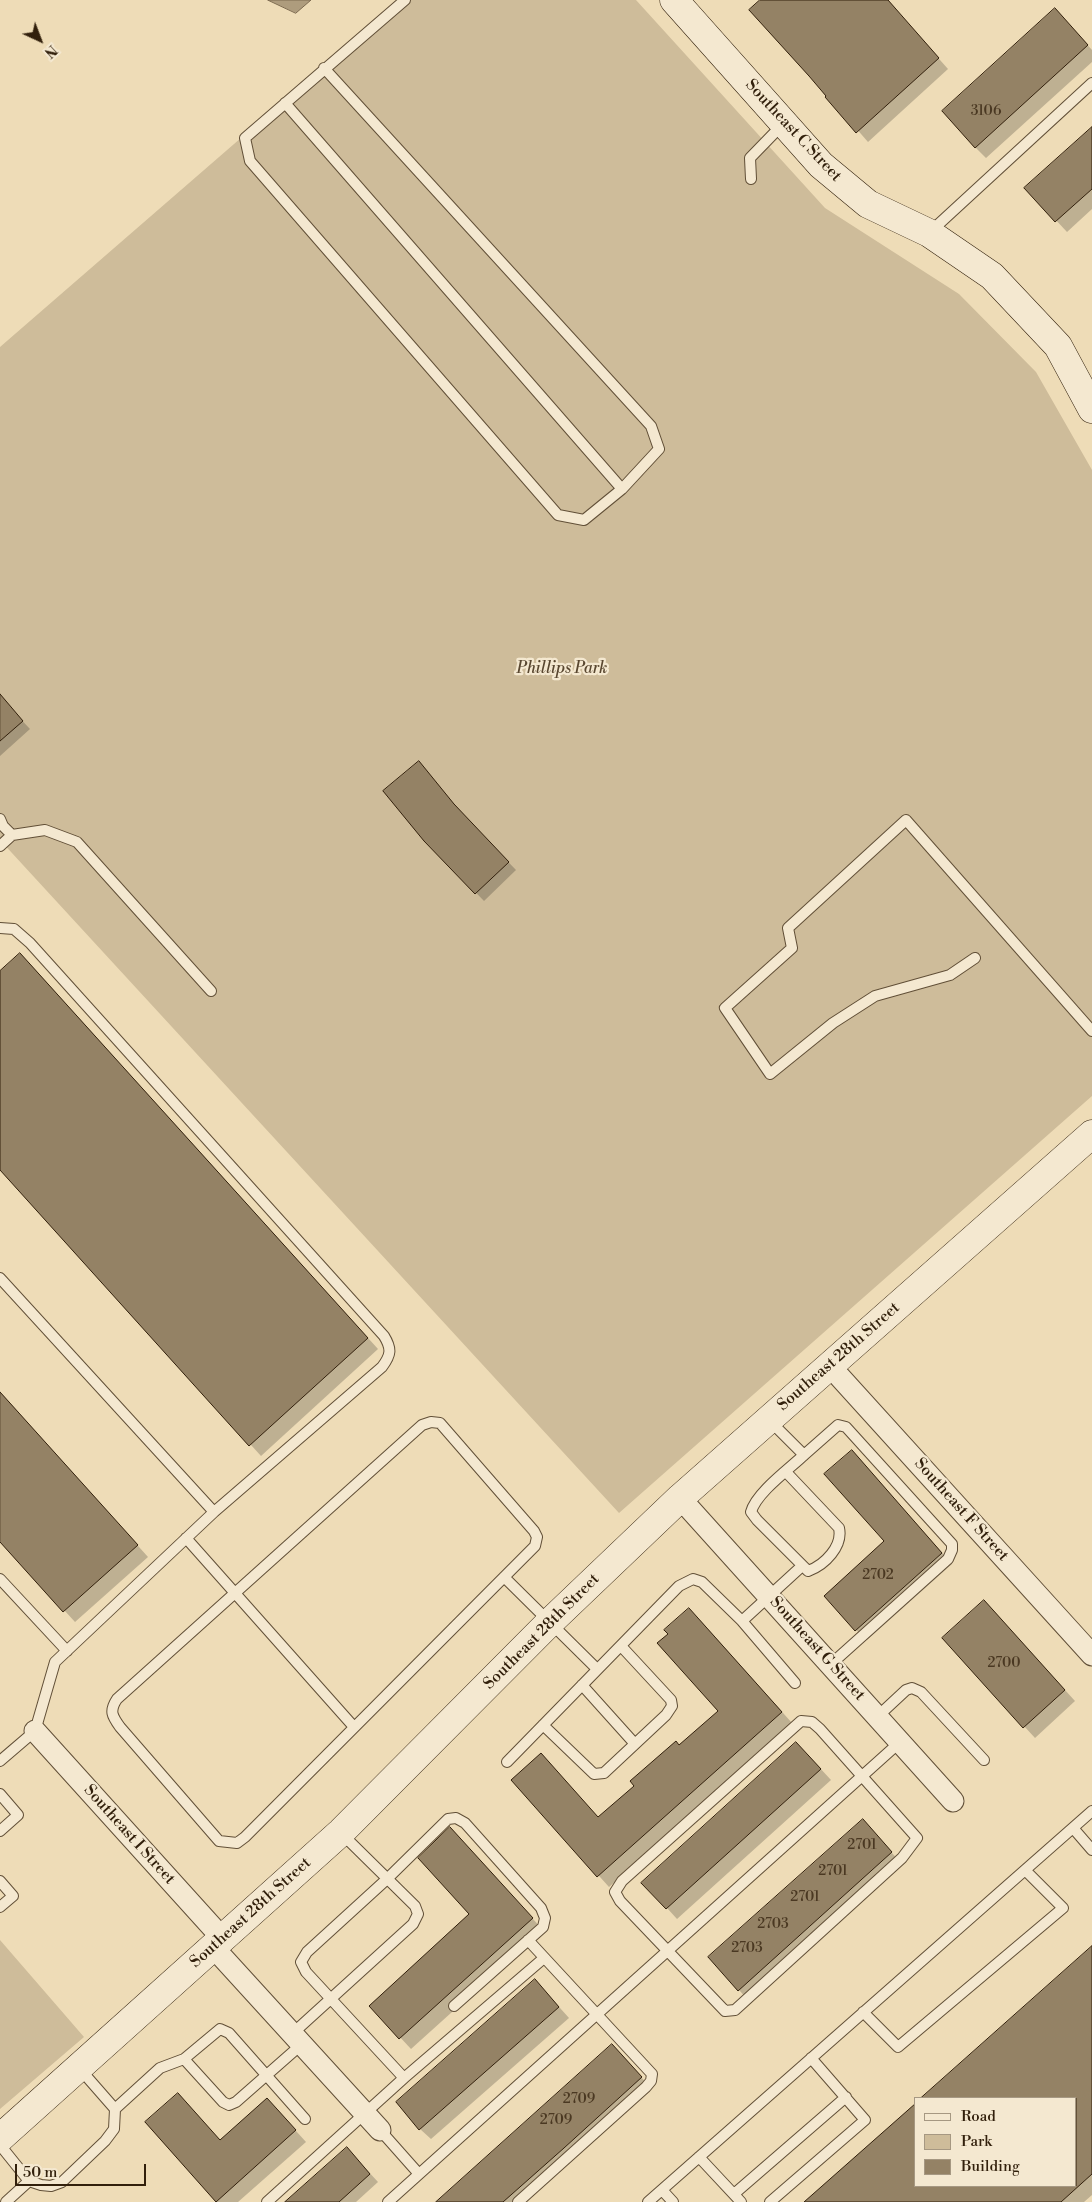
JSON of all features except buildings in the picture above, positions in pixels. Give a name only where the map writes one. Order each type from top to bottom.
[{"type":"main road","name":"Southeast C Street","points":[[674,0],[821,165],[868,204],[929,233],[992,276],[1058,346],[1092,409]]},
{"type":"main road","name":"Southeast 28th Street","points":[[0,2138],[341,1832],[549,1623],[680,1498],[1092,1134]]},
{"type":"street","name":"Southeast F Street","points":[[829,1365],[1092,1656]]},
{"type":"street","name":"Southeast G Street","points":[[680,1498],[953,1801]]},
{"type":"street","name":"Southeast I Street","points":[[35,1731],[218,1943],[297,2039],[380,2130]]},
{"type":"lane","points":[[324,68],[651,426],[659,449],[622,490],[584,520],[558,515],[250,161],[245,138],[324,68],[405,0]]},
{"type":"lane","points":[[929,233],[1092,83]]},
{"type":"lane","points":[[285,103],[622,490]]},
{"type":"lane","points":[[751,180],[750,158],[784,123]]},
{"type":"lane","points":[[0,818],[3,826],[12,836]]},
{"type":"lane","points":[[975,958],[950,975],[875,996],[833,1023],[770,1074],[725,1008],[792,948],[788,928],[906,820],[1092,1031]]},
{"type":"lane","points":[[0,846],[12,836],[45,830],[77,842],[211,991]]},
{"type":"lane","points":[[0,928],[14,929],[30,943],[384,1336],[391,1347],[390,1357],[382,1368],[214,1512],[55,1662],[35,1731],[0,1761]]},
{"type":"lane","points":[[0,1278],[214,1512]]},
{"type":"lane","points":[[768,1420],[804,1455]]},
{"type":"lane","points":[[431,1422],[440,1423],[534,1531],[537,1537],[535,1546],[237,1843],[219,1841],[120,1727],[113,1717],[112,1706],[117,1699],[235,1593],[422,1425],[431,1422]]},
{"type":"lane","points":[[786,1472],[839,1528],[841,1537],[838,1546],[816,1568],[808,1571],[751,1512],[754,1502],[804,1455],[838,1425],[846,1427],[952,1544],[952,1550],[948,1559],[830,1665]]},
{"type":"lane","points":[[186,1538],[354,1728]]},
{"type":"lane","points":[[742,1621],[802,1566]]},
{"type":"lane","points":[[504,1577],[597,1669]]},
{"type":"lane","points":[[0,1579],[67,1651]]},
{"type":"lane","points":[[507,1762],[679,1586],[693,1579],[702,1582],[742,1621],[795,1683]]},
{"type":"lane","points":[[543,1725],[594,1774],[604,1772],[666,1714],[672,1706],[671,1700],[621,1646]]},
{"type":"lane","points":[[582,1685],[635,1744]]},
{"type":"lane","points":[[877,1717],[906,1690],[912,1688],[920,1692],[984,1760]]},
{"type":"lane","points":[[801,1721],[812,1722],[820,1729],[861,1776],[917,1838],[902,1858],[735,2010],[725,2011],[719,2007],[666,1952],[614,1892],[622,1881],[801,1721]]},
{"type":"lane","points":[[388,2202],[900,1742]]},
{"type":"lane","points":[[0,1794],[18,1815],[0,1831]]},
{"type":"lane","points":[[648,2202],[1092,1811]]},
{"type":"lane","points":[[404,2078],[306,1972],[301,1962],[307,1952],[388,1879],[448,1819],[456,1818],[465,1823],[541,1908],[545,1918],[542,1927],[454,2006]]},
{"type":"lane","points":[[1073,1828],[1092,1850]]},
{"type":"lane","points":[[184,2060],[223,2102],[229,2105],[236,2102],[266,2076],[331,1998],[413,1924],[418,1914],[415,1906],[341,1832]]},
{"type":"lane","points":[[863,2012],[898,2048],[1062,1908],[1025,1870]]},
{"type":"lane","points":[[0,1881],[13,1896],[0,1907]]},
{"type":"lane","points":[[518,2202],[651,2081],[652,2074],[528,1940]]},
{"type":"lane","points":[[267,2202],[404,2078],[544,1958]]},
{"type":"lane","points":[[0,2145],[29,2181],[51,2186],[62,2182],[105,2141],[114,2129],[115,2109],[160,2068],[184,2060],[220,2029],[229,2033],[305,2119]]},
{"type":"lane","points":[[770,2202],[865,2120],[811,2058]]},
{"type":"lane","points":[[78,2068],[115,2109]]},
{"type":"lane","points":[[699,2157],[737,2198],[846,2097]]},
{"type":"lane","points":[[380,2130],[419,2174]]},
{"type":"lane","points":[[6,2202],[29,2181]]},
{"type":"lane","points":[[662,2190],[673,2202]]},
{"type":"green space","name":"Phillips Park","points":[[400,0],[636,0],[825,208],[959,294],[1036,372],[1092,470],[1092,1096],[619,1513],[0,840],[0,347]]},
{"type":"green space","points":[[0,1940],[84,2037],[0,2109]]},
{"type":"shaded area","points":[[268,0],[311,0],[296,13]]}]
